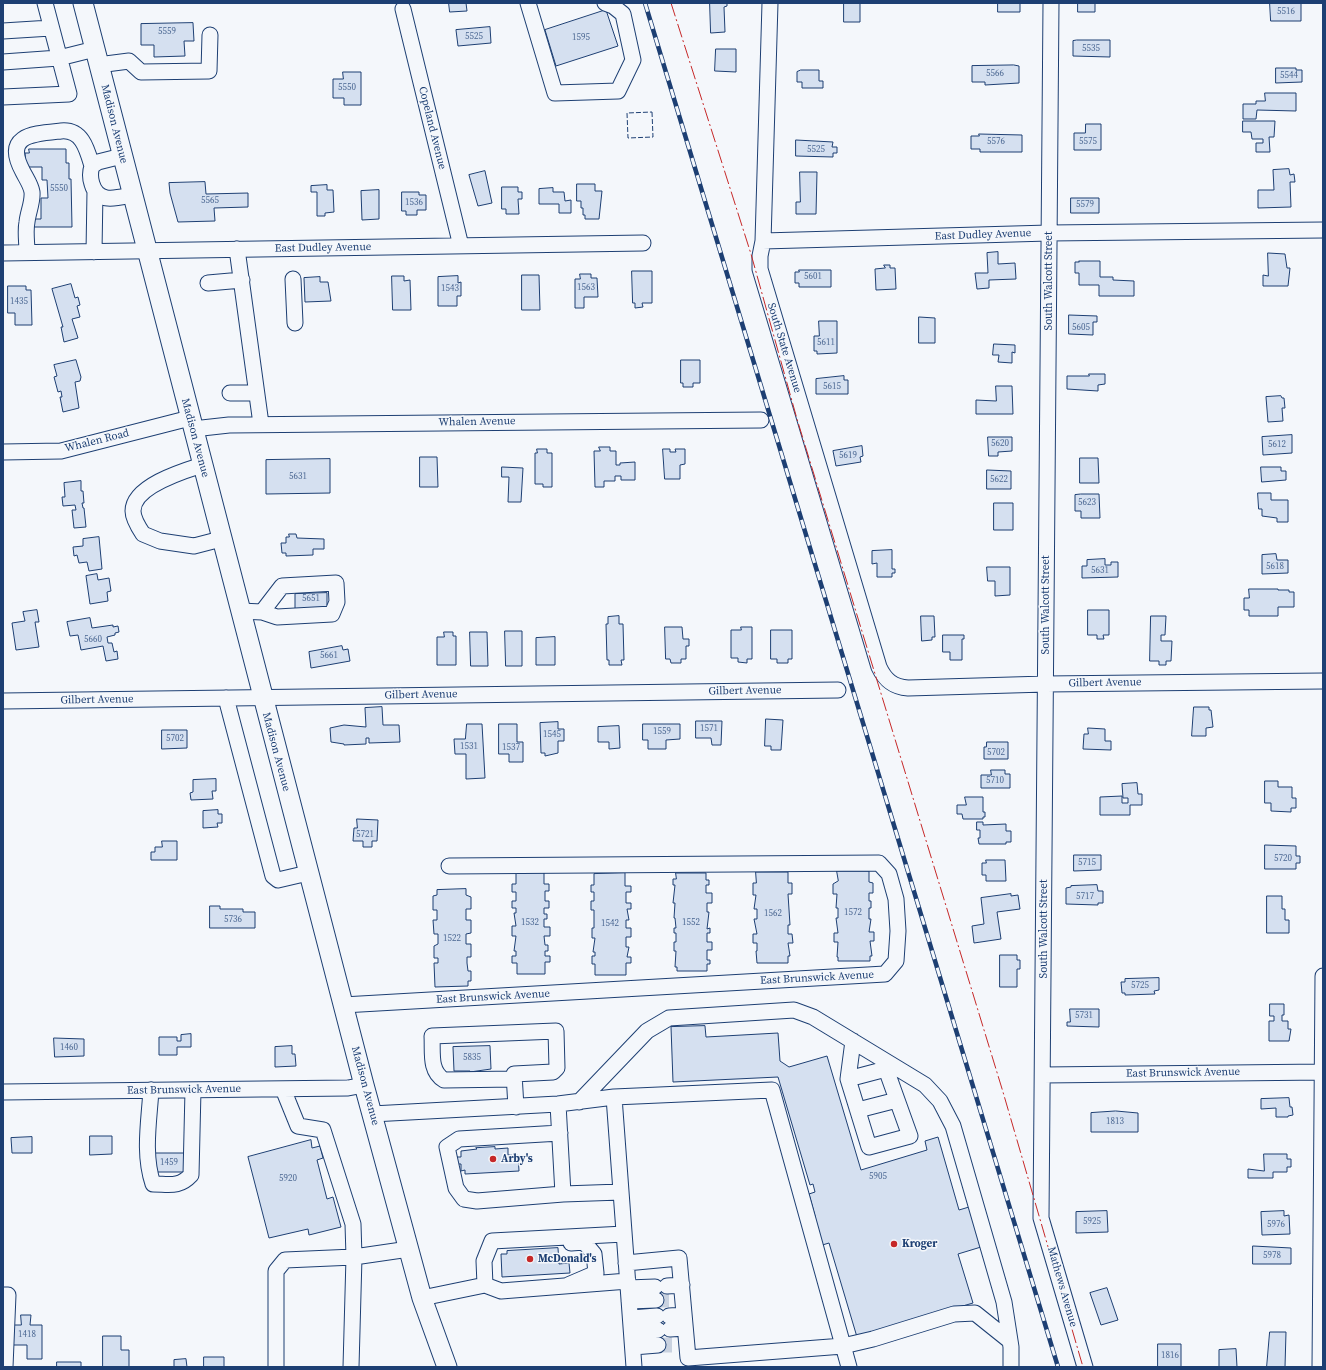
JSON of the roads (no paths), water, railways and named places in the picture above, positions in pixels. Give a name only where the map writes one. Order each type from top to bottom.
[{"type":"main road","name":"Madison Avenue","points":[[83,3],[262,698],[422,1298],[434,1367]]},
{"type":"main road","name":"Madison Avenue","points":[[422,1298],[447,1367]]},
{"type":"street","points":[[3,97],[68,94],[45,3]]},
{"type":"street","points":[[528,3],[555,93],[618,91],[633,60],[623,14],[614,6],[605,3]]},
{"type":"street","name":"South State Avenue","points":[[770,3],[763,242],[760,256],[760,269],[879,667],[888,681]]},
{"type":"street","name":"South Walcott Street","points":[[1042,1207],[1051,3]]},
{"type":"street","name":"Copeland Avenue","points":[[402,9],[461,246]]},
{"type":"street","points":[[3,31],[51,28]]},
{"type":"street","points":[[3,62],[97,57],[129,61],[141,72],[209,71],[210,35]]},
{"type":"street","points":[[27,252],[26,222],[32,191],[16,157],[16,146],[19,142],[24,138],[44,133],[69,130],[77,133],[92,166]]},
{"type":"street","points":[[94,252],[95,191],[90,172],[92,166],[98,162],[122,156]]},
{"type":"street","points":[[95,191],[101,197],[110,199],[132,195]]},
{"type":"street","name":"East Dudley Avenue","points":[[763,242],[1049,233],[1323,230]]},
{"type":"street","name":"East Dudley Avenue","points":[[3,253],[643,243]]},
{"type":"street","points":[[237,249],[261,424]]},
{"type":"street","points":[[292,279],[295,323]]},
{"type":"street","points":[[208,283],[242,280]]},
{"type":"street","points":[[230,393],[256,393]]},
{"type":"street","name":"Whalen Avenue","points":[[191,423],[223,425],[761,420]]},
{"type":"street","name":"Whalen Road","points":[[3,452],[61,451],[191,423]]},
{"type":"street","points":[[202,465],[169,476],[153,486],[135,500],[132,512],[143,534],[160,541],[194,546],[221,539]]},
{"type":"street","points":[[240,610],[262,612],[278,617],[332,614],[337,602],[336,583],[282,586],[262,612]]},
{"type":"street","name":"Gilbert Avenue","points":[[888,681],[900,687],[908,688],[1046,684],[1323,680]]},
{"type":"street","name":"Gilbert Avenue","points":[[3,701],[838,690]]},
{"type":"street","points":[[226,698],[273,876],[278,880],[308,873]]},
{"type":"street","name":"East Brunswick Avenue","points":[[343,1004],[885,974],[896,961],[898,931],[896,899],[889,874],[879,863],[449,866]]},
{"type":"street","points":[[1320,1367],[1323,976]]},
{"type":"street","points":[[579,1102],[647,1031],[669,1018],[794,1010],[813,1017],[853,1041],[885,1065],[925,1085],[940,1100],[953,1126],[1004,1302],[1010,1341],[1011,1367]]},
{"type":"street","points":[[514,1079],[444,1080],[436,1076],[432,1036],[556,1031],[558,1060],[557,1068],[553,1072],[514,1074],[516,1107]]},
{"type":"street","points":[[853,1041],[848,1079],[868,1147],[910,1136],[885,1065]]},
{"type":"street","points":[[848,1079],[885,1065]]},
{"type":"street","name":"East Brunswick Avenue","points":[[1043,1075],[1323,1072]]},
{"type":"street","name":"East Brunswick Avenue","points":[[3,1092],[348,1088],[364,1085]]},
{"type":"street","points":[[283,1089],[298,1126],[323,1130],[353,1224],[354,1257],[351,1367]]},
{"type":"street","points":[[151,1090],[147,1150],[148,1169],[153,1184],[175,1185],[184,1183],[191,1175],[193,1090]]},
{"type":"street","points":[[372,1114],[516,1107],[579,1102],[614,1097],[772,1090],[849,1367]]},
{"type":"street","points":[[614,1097],[634,1367]]},
{"type":"street","points":[[858,1110],[897,1100]]},
{"type":"street","points":[[558,1104],[563,1194]]},
{"type":"street","points":[[560,1133],[459,1139],[447,1147],[456,1188],[464,1198],[477,1201],[563,1194],[621,1192]]},
{"type":"street","name":"Mathews Avenue","points":[[1042,1207],[1041,1218],[1085,1367]]},
{"type":"street","points":[[492,1241],[624,1234]]},
{"type":"street","points":[[485,1285],[484,1261],[492,1241]]},
{"type":"street","points":[[492,1241],[514,1246],[584,1242],[594,1254],[596,1273],[568,1285]]},
{"type":"street","points":[[276,1367],[276,1271],[285,1260],[354,1257],[409,1249]]},
{"type":"street","points":[[626,1263],[679,1258],[669,1293],[685,1322],[678,1352]]},
{"type":"street","points":[[422,1298],[485,1285],[501,1291],[568,1285],[669,1293]]},
{"type":"street","points":[[3,1295],[8,1295],[5,1367]]},
{"type":"street","points":[[632,1332],[678,1352],[843,1346],[873,1339],[954,1314],[974,1313],[1010,1341]]},
{"type":"street","points":[[632,1332],[664,1323],[685,1322]]},
{"type":"tunnel","points":[[656,1300],[669,1300]]},
{"type":"tunnel","points":[[658,1345],[672,1345]]},
{"type":"railway","points":[[645,3],[1058,1367]]},
{"type":"place","name":"Arby's","points":[[493,1159]]},
{"type":"place","name":"Kroger","points":[[894,1244]]},
{"type":"place","name":"McDonald's","points":[[530,1259]]}]
